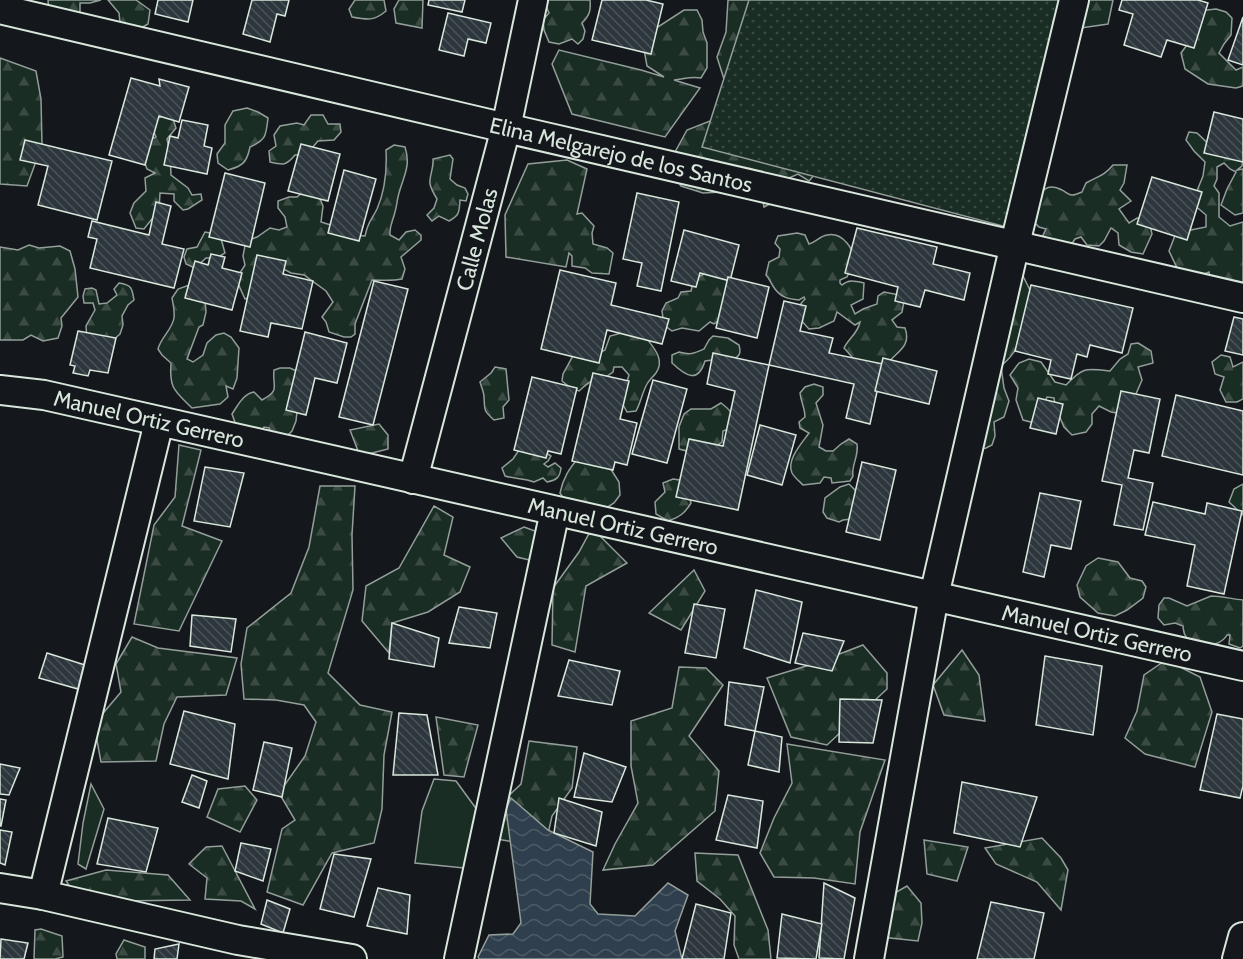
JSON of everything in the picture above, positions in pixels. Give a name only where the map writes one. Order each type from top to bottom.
[{"type":"street","name":"Calle Molas","points":[[413,479],[506,128],[533,0]]},
{"type":"street","points":[[869,959],[934,596],[1014,244],[1074,0]]},
{"type":"street","name":"Elina Melgarejo de los Santos","points":[[0,9],[1243,297]]},
{"type":"street","name":"Manuel Ortiz Gerrero","points":[[0,390],[44,395],[1243,666]]},
{"type":"street","points":[[43,895],[159,422]]},
{"type":"street","points":[[459,959],[555,511]]},
{"type":"street","points":[[0,888],[43,895],[235,950],[352,959]]},
{"type":"street","points":[[1237,959],[1243,937]]},
{"type":"green space","points":[[48,0],[101,0],[80,3],[80,18],[49,15]]},
{"type":"green space","points":[[108,0],[136,0],[150,10],[148,24],[141,28],[122,28],[119,13]]},
{"type":"green space","points":[[355,0],[384,0],[386,11],[370,19],[352,17],[349,9]]},
{"type":"green space","points":[[399,0],[423,0],[422,28],[396,23],[394,9]]},
{"type":"green space","points":[[543,0],[590,0],[589,12],[582,23],[585,31],[583,39],[578,44],[572,39],[559,44],[549,42],[543,20],[549,13]]},
{"type":"green space","points":[[728,0],[768,0],[745,84],[724,79],[717,57],[726,32]]},
{"type":"green space","points":[[749,0],[1059,0],[1018,230],[702,147]]},
{"type":"green space","points":[[1068,0],[1113,0],[1108,24],[1074,29]]},
{"type":"green space","points":[[1216,9],[1226,12],[1232,18],[1231,35],[1219,53],[1236,70],[1243,67],[1243,86],[1236,88],[1208,84],[1185,69],[1181,53],[1193,37],[1198,11]]},
{"type":"green space","points":[[684,10],[697,10],[702,20],[707,43],[707,68],[701,78],[674,80],[700,88],[665,137],[572,114],[552,64],[559,50],[664,77],[647,66],[643,44],[650,32]]},
{"type":"green space","points":[[0,58],[36,71],[41,99],[42,145],[27,186],[0,184]]},
{"type":"green space","points":[[247,108],[268,118],[266,133],[259,142],[250,147],[243,163],[228,170],[218,163],[217,154],[225,143],[225,125],[233,111]]},
{"type":"green space","points":[[166,115],[172,116],[176,128],[167,139],[171,175],[188,188],[192,195],[201,194],[202,200],[183,210],[174,201],[174,194],[160,193],[159,210],[144,229],[136,228],[130,213],[134,203],[146,191],[145,178],[155,173],[147,169],[143,158],[148,141],[156,137],[153,130],[155,119]]},
{"type":"green space","points":[[311,115],[323,115],[328,124],[340,124],[341,132],[334,140],[318,141],[306,155],[295,155],[284,164],[270,162],[269,151],[276,146],[274,135],[280,126],[297,123],[304,125]]},
{"type":"green space","points":[[715,119],[815,174],[809,181],[798,174],[784,180],[775,201],[764,207],[762,197],[722,192],[703,193],[681,186],[674,176],[671,156],[687,130]]},
{"type":"green space","points":[[1189,132],[1197,133],[1215,150],[1243,158],[1242,166],[1237,170],[1243,169],[1243,213],[1235,215],[1221,205],[1236,172],[1224,163],[1217,167],[1217,179],[1214,186],[1219,193],[1219,217],[1230,226],[1243,222],[1243,290],[1210,278],[1209,272],[1197,277],[1180,274],[1169,251],[1176,233],[1206,227],[1206,215],[1192,203],[1203,176],[1205,162],[1186,140]]},
{"type":"green space","points":[[394,145],[405,147],[407,165],[390,235],[399,240],[406,232],[415,230],[421,235],[421,240],[401,257],[405,269],[402,279],[372,280],[355,324],[355,334],[351,337],[344,337],[329,332],[322,317],[333,302],[326,291],[304,275],[291,273],[269,261],[253,296],[245,299],[236,279],[245,265],[243,256],[246,241],[270,228],[279,230],[287,227],[285,217],[278,208],[278,201],[297,197],[306,189],[316,189],[323,206],[321,222],[351,235],[365,236],[384,188],[386,150]]},
{"type":"green space","points":[[450,155],[453,159],[450,179],[465,188],[468,194],[466,201],[460,200],[458,213],[453,219],[449,221],[439,216],[432,221],[427,215],[434,208],[437,199],[430,184],[433,159]]},
{"type":"green space","points":[[567,160],[587,169],[577,214],[582,213],[594,226],[593,244],[607,248],[613,253],[609,274],[592,273],[585,268],[572,266],[572,256],[569,253],[566,267],[506,257],[505,215],[528,164]]},
{"type":"green space","points":[[1113,165],[1127,165],[1124,183],[1120,190],[1131,201],[1119,209],[1129,223],[1137,218],[1149,221],[1152,234],[1143,254],[1131,252],[1119,245],[1118,233],[1111,228],[1099,246],[1087,245],[1081,237],[1075,239],[1071,245],[1045,242],[1043,235],[1046,229],[1039,227],[1033,221],[1042,191],[1053,187],[1070,195],[1077,194],[1082,192],[1086,183],[1104,174]]},
{"type":"green space","points":[[205,232],[220,235],[225,253],[215,259],[206,258],[195,268],[186,264],[184,257],[187,249],[197,247]]},
{"type":"green space","points":[[797,233],[805,235],[809,244],[825,236],[838,236],[850,247],[853,264],[847,277],[840,280],[840,283],[842,285],[855,281],[864,283],[863,299],[851,305],[855,314],[877,304],[878,296],[884,292],[905,296],[902,312],[892,320],[897,327],[905,328],[907,335],[905,345],[886,365],[860,366],[844,348],[860,322],[855,325],[837,312],[834,321],[819,328],[809,329],[802,322],[798,311],[804,297],[799,300],[788,298],[774,287],[766,275],[769,262],[779,257],[780,249],[775,243],[778,236]]},
{"type":"green space","points":[[29,245],[39,248],[60,246],[70,251],[75,269],[78,297],[61,318],[62,326],[58,338],[43,341],[31,335],[23,340],[0,340],[0,247],[18,250]]},
{"type":"green space","points":[[708,272],[726,276],[734,291],[724,317],[714,324],[710,322],[699,331],[682,328],[672,331],[664,325],[662,311],[666,303],[678,298],[681,292],[691,291],[694,279]]},
{"type":"green space","points":[[1021,272],[1033,296],[1019,343],[1009,359],[1001,366],[1004,388],[1009,401],[1004,417],[994,422],[995,436],[992,445],[978,450]]},
{"type":"green space","points":[[119,283],[131,288],[134,300],[122,316],[123,325],[120,334],[112,341],[87,338],[86,326],[95,310],[93,303],[84,303],[85,289],[96,290],[99,304],[107,303],[117,295],[114,289]]},
{"type":"green space","points":[[192,284],[204,288],[206,312],[203,325],[199,327],[187,359],[193,362],[203,355],[207,343],[216,335],[224,333],[231,337],[239,348],[237,378],[233,389],[226,386],[228,397],[220,404],[192,408],[174,389],[171,379],[171,363],[158,349],[173,322],[172,298],[178,289]]},
{"type":"green space","points":[[625,332],[644,335],[659,358],[659,368],[645,387],[636,411],[627,412],[621,401],[629,375],[622,367],[614,367],[613,372],[603,379],[587,384],[579,391],[562,381],[563,374],[574,354],[589,358],[605,350],[610,336]]},
{"type":"green space","points":[[713,336],[728,338],[739,345],[738,355],[729,362],[720,359],[705,361],[699,373],[691,376],[672,363],[672,355],[679,352],[692,354],[704,349]]},
{"type":"green space","points":[[1138,343],[1151,351],[1153,363],[1138,367],[1142,380],[1132,403],[1122,414],[1099,406],[1092,414],[1092,424],[1086,432],[1072,435],[1064,427],[1054,398],[1047,397],[1035,423],[1023,420],[1016,400],[1018,388],[1010,375],[1019,363],[1029,359],[1041,362],[1055,382],[1066,385],[1085,370],[1110,371],[1120,359],[1128,354],[1131,344]]},
{"type":"green space","points":[[1221,355],[1230,357],[1233,367],[1243,362],[1243,399],[1237,402],[1226,402],[1220,390],[1224,377],[1215,374],[1212,362]]},
{"type":"green space","points":[[495,367],[506,369],[509,400],[503,407],[504,418],[494,420],[485,410],[484,393],[480,382]]},
{"type":"green space","points":[[290,368],[301,373],[296,421],[292,431],[286,437],[272,434],[269,428],[264,427],[262,430],[236,425],[232,414],[241,400],[254,392],[262,400],[272,393],[274,391],[274,370]]},
{"type":"green space","points":[[814,384],[823,387],[823,395],[816,403],[823,425],[819,447],[826,451],[833,451],[849,439],[857,444],[853,476],[850,481],[832,483],[831,478],[824,477],[820,483],[803,485],[792,473],[793,457],[809,433],[800,428],[799,422],[805,417],[800,393],[805,387]]},
{"type":"green space","points":[[721,403],[731,413],[734,427],[723,431],[722,442],[702,452],[679,449],[679,427],[684,414],[691,409],[711,409]]},
{"type":"green space","points":[[379,424],[388,435],[388,449],[360,456],[350,430]]},
{"type":"green space","points":[[179,445],[201,450],[182,526],[222,541],[179,631],[134,624],[154,525],[175,497]]},
{"type":"green space","points":[[521,447],[540,449],[551,456],[544,464],[548,467],[555,463],[561,468],[557,478],[547,482],[543,478],[534,482],[505,476],[502,468],[513,459]]},
{"type":"green space","points":[[579,457],[605,460],[619,482],[620,495],[614,503],[600,512],[566,502],[560,493],[567,474]]},
{"type":"green space","points":[[673,479],[686,481],[691,503],[682,514],[668,521],[656,514],[655,502],[665,492],[663,483]]},
{"type":"green space","points":[[849,484],[858,493],[851,519],[839,522],[827,518],[823,512],[825,498],[840,487]]},
{"type":"green space","points":[[1243,484],[1243,515],[1229,502],[1234,489]]},
{"type":"green space","points":[[320,486],[355,486],[352,535],[353,590],[328,673],[360,705],[392,712],[384,755],[382,809],[374,843],[332,853],[303,905],[267,892],[282,829],[295,820],[279,793],[305,756],[316,722],[304,705],[276,700],[244,699],[241,664],[247,628],[291,593],[309,547]]},
{"type":"green space","points":[[434,506],[453,517],[444,555],[470,567],[460,592],[428,612],[392,623],[389,653],[362,621],[366,586],[399,568]]},
{"type":"green space","points":[[524,527],[535,531],[541,546],[533,561],[517,557],[501,538]]},
{"type":"green space","points":[[592,528],[627,563],[586,586],[575,652],[552,645],[553,588],[579,552]]},
{"type":"green space","points":[[1098,558],[1118,562],[1130,578],[1142,581],[1146,587],[1143,598],[1115,616],[1098,613],[1080,597],[1077,585],[1086,566]]},
{"type":"green space","points":[[694,570],[705,591],[681,630],[649,613]]},
{"type":"green space","points":[[1211,596],[1243,600],[1243,646],[1240,648],[1229,644],[1230,635],[1212,645],[1193,643],[1185,635],[1183,626],[1175,623],[1164,625],[1158,618],[1159,605],[1164,598],[1187,606]]},
{"type":"green space","points":[[132,637],[158,648],[237,658],[226,695],[177,697],[164,724],[156,761],[101,762],[94,724],[121,692],[116,664]]},
{"type":"green space","points":[[863,645],[887,673],[887,689],[827,745],[791,737],[767,678]]},
{"type":"green space","points":[[962,650],[979,675],[985,721],[944,715],[933,685]]},
{"type":"green space","points":[[1166,660],[1200,677],[1212,712],[1195,767],[1145,754],[1125,738],[1137,711],[1144,675]]},
{"type":"green space","points":[[679,667],[706,668],[723,685],[689,736],[719,771],[715,811],[653,865],[603,870],[638,803],[631,766],[631,721],[672,708]]},
{"type":"green space","points":[[436,717],[478,725],[464,777],[444,775]]},
{"type":"green space","points":[[529,741],[577,747],[572,788],[552,816],[545,847],[496,839],[505,799],[521,784]]},
{"type":"green space","points":[[787,744],[885,760],[860,832],[855,884],[814,878],[774,877],[760,853],[774,818],[792,783]]},
{"type":"green space","points":[[434,779],[456,781],[483,818],[473,853],[464,868],[415,863],[422,811]]},
{"type":"green space","points":[[91,784],[104,809],[86,869],[78,864]]},
{"type":"green space","points":[[245,786],[257,800],[240,832],[207,817],[218,789]]},
{"type":"green space","points":[[1042,838],[1061,858],[1068,870],[1061,910],[1037,882],[996,864],[985,848]]},
{"type":"green space","points":[[924,840],[968,847],[957,881],[927,874]]},
{"type":"green space","points":[[222,846],[255,909],[241,901],[205,899],[207,878],[189,864],[206,847]]},
{"type":"green space","points":[[695,853],[738,855],[768,930],[771,959],[739,959],[734,945],[735,916],[720,899],[697,881]]},
{"type":"green space","points":[[106,870],[168,875],[190,900],[82,904],[66,881]]},
{"type":"green space","points":[[907,886],[921,903],[922,923],[918,941],[881,937],[879,902]]},
{"type":"green space","points":[[41,929],[62,936],[63,957],[34,959],[35,930]]},
{"type":"green space","points":[[124,940],[145,947],[145,959],[117,959],[116,954]]},
{"type":"water","points":[[511,798],[548,830],[593,852],[590,904],[598,914],[635,916],[668,883],[688,895],[675,931],[682,959],[479,959],[489,935],[513,934],[521,923],[506,809]]},
{"type":"building","points":[[158,0],[193,0],[188,22],[155,14]]},
{"type":"building","points":[[252,0],[289,0],[285,16],[277,14],[270,42],[243,34]]},
{"type":"building","points":[[429,0],[465,0],[462,12],[428,5]]},
{"type":"building","points":[[602,0],[646,0],[663,4],[651,54],[592,40]]},
{"type":"building","points":[[1122,0],[1198,0],[1208,3],[1194,48],[1167,40],[1161,57],[1124,45],[1133,14],[1119,10]]},
{"type":"building","points":[[448,13],[491,23],[486,43],[468,39],[464,56],[439,50]]},
{"type":"building","points":[[1243,17],[1243,65],[1228,60]]},
{"type":"building","points":[[131,78],[160,86],[159,79],[189,87],[179,122],[159,116],[145,165],[109,155]]},
{"type":"building","points":[[1214,112],[1243,119],[1243,162],[1204,153]]},
{"type":"building","points":[[182,120],[208,125],[204,146],[212,148],[207,174],[164,165],[170,136],[178,138]]},
{"type":"building","points":[[25,140],[112,161],[97,220],[38,205],[48,166],[20,160]]},
{"type":"building","points":[[301,144],[340,154],[328,201],[288,191]]},
{"type":"building","points":[[344,170],[376,179],[359,241],[328,233]]},
{"type":"building","points":[[225,173],[265,183],[250,247],[209,237]]},
{"type":"building","points":[[1152,177],[1202,192],[1187,240],[1137,224]]},
{"type":"building","points":[[637,193],[679,202],[661,291],[637,286],[642,263],[623,259]]},
{"type":"building","points":[[156,202],[171,206],[162,244],[184,249],[174,288],[90,268],[97,239],[88,237],[92,221],[149,235]]},
{"type":"building","points":[[857,228],[937,247],[933,264],[970,273],[964,300],[925,290],[920,307],[895,301],[898,287],[845,273]]},
{"type":"building","points":[[684,230],[739,245],[730,281],[700,273],[696,287],[671,281]]},
{"type":"building","points":[[211,254],[225,257],[222,268],[242,273],[232,310],[185,298],[195,261],[208,265]]},
{"type":"building","points":[[257,255],[286,261],[283,274],[313,281],[302,329],[271,323],[268,337],[240,331]]},
{"type":"building","points":[[560,270],[616,283],[611,305],[669,319],[662,344],[607,330],[599,363],[541,349]]},
{"type":"building","points":[[728,277],[769,287],[757,338],[716,328]]},
{"type":"building","points":[[374,281],[408,289],[373,425],[339,417]]},
{"type":"building","points":[[1031,285],[1133,308],[1122,353],[1090,345],[1087,357],[1077,354],[1071,379],[1048,374],[1051,360],[1015,351]]},
{"type":"building","points":[[784,301],[806,306],[800,331],[833,338],[829,353],[883,364],[870,424],[846,418],[854,384],[769,365]]},
{"type":"building","points":[[1234,317],[1243,319],[1243,355],[1225,351]]},
{"type":"building","points":[[78,331],[116,338],[108,373],[90,370],[88,376],[73,373],[75,366],[70,365]]},
{"type":"building","points":[[305,332],[347,343],[337,383],[315,378],[306,415],[286,410]]},
{"type":"building","points":[[713,353],[769,365],[738,510],[676,497],[689,439],[723,446],[735,391],[707,384]]},
{"type":"building","points":[[883,358],[937,371],[929,404],[875,391]]},
{"type":"building","points":[[593,373],[629,381],[620,419],[637,423],[627,465],[615,462],[613,470],[572,461]]},
{"type":"building","points":[[532,377],[577,388],[561,454],[548,451],[546,458],[514,450]]},
{"type":"building","points":[[653,380],[687,389],[667,463],[632,454]]},
{"type":"building","points":[[1121,391],[1160,399],[1149,453],[1134,450],[1128,478],[1153,483],[1143,530],[1114,525],[1122,485],[1102,481]]},
{"type":"building","points":[[1176,395],[1243,411],[1243,475],[1162,456]]},
{"type":"building","points":[[1038,398],[1063,404],[1056,434],[1030,428]]},
{"type":"building","points":[[760,425],[796,435],[782,485],[747,475]]},
{"type":"building","points":[[862,462],[896,470],[880,540],[846,532]]},
{"type":"building","points":[[205,467],[244,473],[230,527],[194,521]]},
{"type":"building","points":[[1040,493],[1081,501],[1071,549],[1051,545],[1044,577],[1023,572]]},
{"type":"building","points":[[1153,502],[1205,514],[1207,503],[1242,511],[1224,594],[1187,586],[1195,545],[1145,535]]},
{"type":"building","points":[[756,590],[802,602],[790,663],[744,648]]},
{"type":"building","points":[[694,604],[725,609],[716,658],[685,653]]},
{"type":"building","points":[[459,607],[497,613],[490,648],[449,643]]},
{"type":"building","points":[[192,615],[236,619],[231,652],[190,646]]},
{"type":"building","points":[[392,623],[439,638],[434,667],[389,659]]},
{"type":"building","points":[[803,633],[844,641],[832,671],[795,663]]},
{"type":"building","points":[[47,653],[85,665],[78,689],[39,678]]},
{"type":"building","points":[[1045,656],[1102,666],[1093,735],[1036,725]]},
{"type":"building","points":[[569,660],[620,671],[612,705],[558,696]]},
{"type":"building","points":[[729,682],[764,687],[755,731],[725,725]]},
{"type":"building","points":[[840,699],[882,700],[873,743],[839,742]]},
{"type":"building","points":[[184,711],[235,724],[228,779],[170,764]]},
{"type":"building","points":[[399,713],[427,715],[438,775],[393,775]]},
{"type":"building","points":[[1217,714],[1243,719],[1243,786],[1240,798],[1200,790]]},
{"type":"building","points":[[755,731],[782,737],[779,772],[748,765]]},
{"type":"building","points":[[264,742],[292,748],[282,797],[253,790]]},
{"type":"building","points":[[584,753],[626,767],[612,802],[574,797]]},
{"type":"building","points":[[0,764],[20,768],[9,795],[0,794]]},
{"type":"building","points":[[192,775],[207,781],[199,808],[182,802]]},
{"type":"building","points":[[962,782],[1037,797],[1020,847],[954,833]]},
{"type":"building","points":[[728,795],[763,801],[757,848],[716,840]]},
{"type":"building","points":[[559,798],[602,812],[596,846],[554,833]]},
{"type":"building","points":[[0,799],[6,800],[1,826],[0,826]]},
{"type":"building","points":[[108,818],[158,828],[146,872],[97,864]]},
{"type":"building","points":[[0,830],[12,832],[5,865],[0,863]]},
{"type":"building","points":[[241,843],[271,849],[263,881],[235,871]]},
{"type":"building","points":[[334,854],[371,859],[354,917],[320,909]]},
{"type":"building","points":[[824,883],[855,898],[844,959],[819,958]]},
{"type":"building","points":[[378,888],[410,895],[407,934],[367,926]]},
{"type":"building","points":[[267,900],[290,909],[283,933],[261,924]]},
{"type":"building","points":[[991,902],[1044,913],[1034,959],[977,959]]},
{"type":"building","points":[[696,904],[731,913],[724,959],[682,959]]},
{"type":"building","points":[[782,914],[822,924],[816,959],[777,958]]},
{"type":"building","points":[[1,939],[28,943],[24,959],[0,959]]},
{"type":"building","points":[[179,944],[177,959],[154,959],[155,949]]}]
